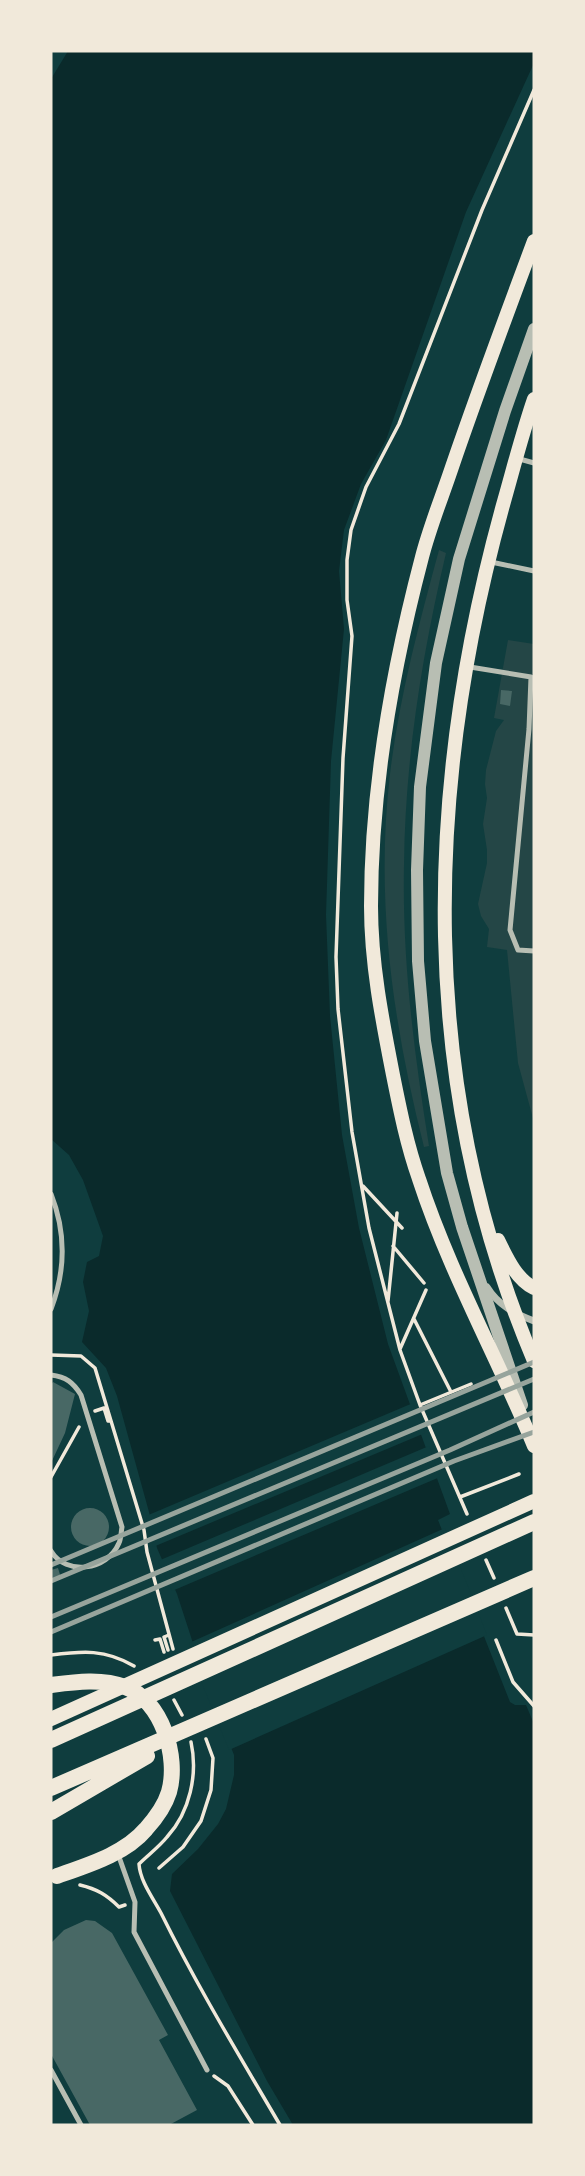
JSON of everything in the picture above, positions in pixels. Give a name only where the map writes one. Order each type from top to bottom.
[{"type":"main road","points":[[534,241],[478,390],[423,554],[394,676],[381,750],[375,799],[371,908],[375,973],[387,1046],[403,1124],[419,1180],[448,1254],[534,1444]]},
{"type":"main road","points":[[534,399],[488,561],[465,666],[450,774],[445,845],[446,969],[451,1045],[464,1128],[482,1208],[514,1314],[534,1361]]},
{"type":"main road","points":[[482,1208],[516,1273],[534,1288]]},
{"type":"main road","points":[[51,1718],[534,1501]]},
{"type":"main road","points":[[51,1740],[534,1522]]},
{"type":"main road","points":[[51,1788],[502,1590],[534,1579]]},
{"type":"main road","points":[[52,1684],[77,1681],[125,1687],[141,1696],[156,1713],[166,1737],[172,1769],[169,1793],[145,1831],[117,1851],[57,1876]]},
{"type":"main road","points":[[51,1812],[114,1774],[250,1700]]},
{"type":"street","points":[[534,329],[505,411],[459,559],[436,663],[420,787],[416,870],[418,961],[425,1041],[447,1173],[462,1227],[534,1444]]},
{"type":"street","points":[[481,1278],[493,1297],[514,1314],[534,1321]]},
{"type":"lane","points":[[516,458],[534,463]]},
{"type":"lane","points":[[488,561],[534,570]]},
{"type":"lane","points":[[465,666],[531,677],[532,729],[510,930],[518,950],[534,951]]},
{"type":"lane","points":[[51,1194],[62,1228],[63,1258],[57,1293],[51,1309]]},
{"type":"lane","points":[[51,1375],[64,1377],[75,1385],[81,1395],[121,1527],[119,1543],[113,1552],[102,1562],[90,1567],[76,1568],[56,1559],[51,1551]]},
{"type":"lane","points":[[117,1851],[135,1902],[134,1933],[207,2070]]},
{"type":"lane","points":[[51,2070],[81,2125]]},
{"type":"path","points":[[470,1522],[420,1405],[400,1350],[369,1228],[352,1132],[335,957],[343,758],[352,636],[347,600],[347,560],[351,530],[366,487],[399,424],[482,210],[534,90]]},
{"type":"path","points":[[361,1185],[402,1228]]},
{"type":"path","points":[[387,1305],[397,1213]]},
{"type":"path","points":[[393,1246],[424,1283]]},
{"type":"path","points":[[400,1350],[426,1290]]},
{"type":"path","points":[[414,1319],[451,1392]]},
{"type":"path","points":[[51,1355],[80,1356],[95,1368],[144,1530],[167,1629]]},
{"type":"path","points":[[420,1405],[471,1384]]},
{"type":"path","points":[[51,1478],[87,1413],[104,1408],[108,1421],[111,1421]]},
{"type":"path","points":[[460,1497],[519,1474]]},
{"type":"path","points":[[486,1559],[502,1590],[517,1634],[534,1635]]},
{"type":"path","points":[[496,1640],[513,1682],[534,1706]]},
{"type":"path","points":[[527,1698],[534,1696]]},
{"type":"path","points":[[159,1868],[183,1847],[201,1821],[211,1790],[213,1758]]},
{"type":"path","points":[[148,1856],[139,1864],[139,1875],[189,1970],[281,2125]]},
{"type":"path","points":[[72,1885],[94,1889],[108,1896],[119,1907]]},
{"type":"path","points":[[207,2070],[228,2086],[253,2125]]},
{"type":"shaded area","points":[[68,51],[534,51],[534,63],[466,212],[386,440],[361,484],[344,530],[339,571],[344,629],[331,761],[326,915],[330,1016],[342,1135],[359,1228],[388,1344],[450,1514],[438,1520],[510,1702],[526,1705],[534,1724],[534,2125],[293,2125],[267,2081],[170,1891],[172,1874],[198,1849],[226,1809],[234,1775],[234,1755],[205,1680],[177,1594],[157,1548],[117,1396],[106,1368],[82,1342],[89,1311],[83,1282],[87,1262],[99,1256],[103,1236],[83,1180],[69,1155],[51,1139],[51,79]]},
{"type":"shaded area","points":[[439,550],[446,553],[416,708],[404,865],[410,1006],[429,1146],[424,1147],[404,1054],[390,962],[386,916],[386,822],[390,774],[404,689]]},
{"type":"shaded area","points":[[508,640],[534,644],[534,1122],[518,1063],[507,950],[487,947],[489,929],[478,904],[487,863],[483,824],[487,798],[486,770],[496,731],[504,720],[494,718]]},
{"type":"pier","points":[[413,1403],[425,1433],[153,1547],[146,1516]]},
{"type":"pier","points":[[429,1446],[440,1477],[172,1591],[158,1561]]},
{"type":"pier","points":[[445,1528],[487,1635],[229,1750],[189,1643]]},
{"type":"building","points":[[501,690],[512,691],[510,706],[500,704]]},
{"type":"building","points":[[53,1382],[75,1394],[65,1433],[51,1463],[51,1385]]},
{"type":"building","points":[[90,1508],[104,1513],[109,1527],[104,1541],[90,1546],[76,1541],[71,1527],[76,1513]]},
{"type":"building","points":[[58,1568],[61,1578],[51,1581],[51,1570]]},
{"type":"building","points":[[86,1920],[95,1921],[112,1933],[168,2035],[159,2040],[197,2110],[169,2125],[90,2125],[51,2054],[51,1943],[64,1930]]},
{"type":"railway","points":[[51,1565],[534,1362]]},
{"type":"railway","points":[[51,1581],[534,1379]]},
{"type":"railway","points":[[51,1617],[450,1450],[534,1412]]},
{"type":"railway","points":[[51,1632],[454,1461],[534,1432]]}]
